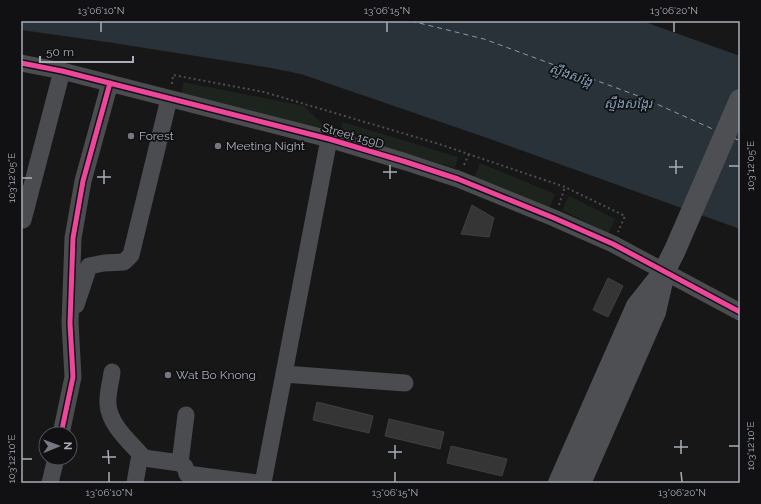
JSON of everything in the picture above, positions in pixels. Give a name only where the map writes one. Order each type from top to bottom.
[{"type":"main road","points":[[559,483],[637,306],[664,272],[675,250],[740,100]]},
{"type":"main road","points":[[580,483],[655,312],[664,272]]},
{"type":"street","name":"Street 159D","points":[[21,63],[62,71],[329,139],[451,177],[554,218],[613,244],[740,312]]},
{"type":"street","points":[[23,220],[62,71]]},
{"type":"street","points":[[63,426],[73,377],[70,322],[73,238],[83,181],[110,83]]},
{"type":"street","points":[[70,322],[89,266],[124,262],[131,255],[169,99]]},
{"type":"street","points":[[263,483],[329,139]]},
{"type":"street","points":[[112,372],[108,404],[110,413],[114,423],[144,458],[183,473],[258,483]]},
{"type":"street","points":[[284,374],[405,383]]},
{"type":"street","points":[[183,473],[186,415]]},
{"type":"street","points":[[135,483],[139,460],[144,458]]},
{"type":"street","points":[[50,483],[54,466]]},
{"type":"path","points":[[169,99],[173,75],[264,92],[469,154],[565,187],[625,216],[613,244]]},
{"type":"path","points":[[554,218],[565,187]]},
{"type":"shaded area","points":[[183,82],[304,106],[327,129],[182,94]]},
{"type":"shaded area","points":[[343,122],[458,157],[455,168],[340,134]]},
{"type":"shaded area","points":[[480,163],[555,194],[549,209],[474,178]]},
{"type":"shaded area","points":[[569,196],[615,219],[608,233],[562,210]]},
{"type":"water","name":"ស្ទឹងសង្កែរ","points":[[21,21],[642,21],[740,56],[740,229],[493,140],[301,74],[107,42],[21,30]]},
{"type":"building","points":[[472,205],[494,218],[489,237],[461,234]]},
{"type":"building","points":[[608,278],[623,286],[608,317],[593,310]]},
{"type":"building","points":[[317,402],[373,416],[369,433],[313,420]]},
{"type":"building","points":[[389,419],[444,432],[440,449],[385,436]]},
{"type":"building","points":[[451,446],[507,459],[502,476],[447,463]]},
{"type":"ferry route","points":[[411,21],[484,39],[641,97],[715,130]]},
{"type":"ferry route","points":[[734,138],[740,141]]},
{"type":"cycle path","points":[[21,63],[62,71],[329,139],[458,179],[613,244],[740,312]]},
{"type":"cycle path","points":[[63,426],[73,377],[70,323],[73,238],[83,181],[110,83]]},
{"type":"place","name":"Forest","points":[[131,136]]},
{"type":"place","name":"Meeting Night","points":[[218,146]]},
{"type":"place","name":"Wat Bo Knong","points":[[168,375]]},
{"type":"water label","name":"ស្ទឹងសង្កែ","points":[[571,75]]}]
